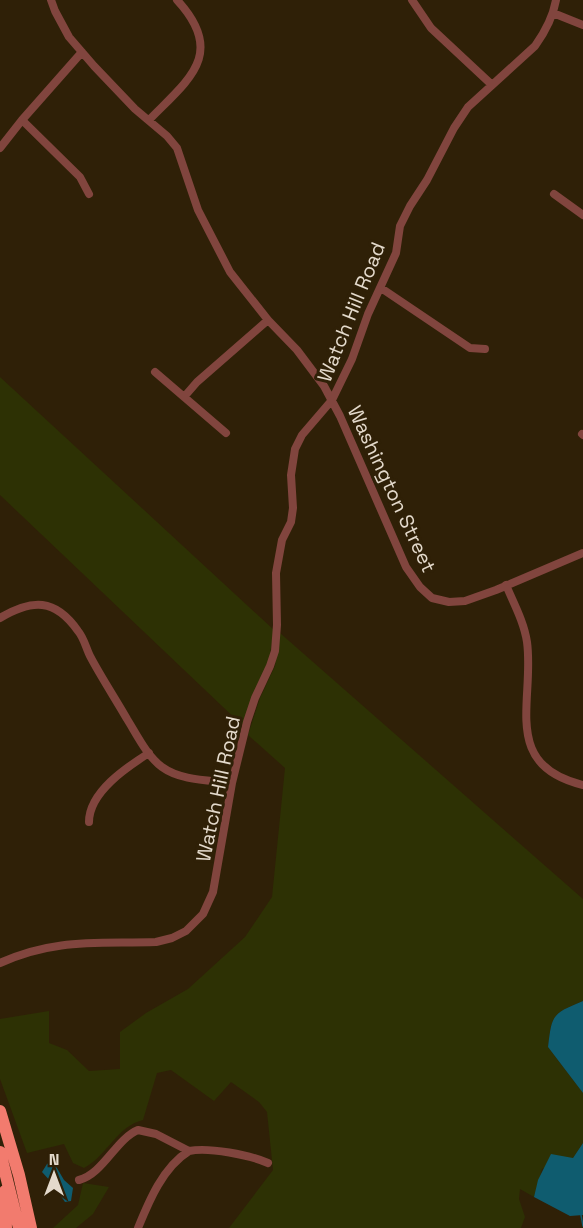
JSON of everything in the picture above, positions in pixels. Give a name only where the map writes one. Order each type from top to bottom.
[{"type":"highway","points":[[0,1111],[33,1228]]},
{"type":"highway","points":[[0,1152],[19,1228]]},
{"type":"highway","points":[[0,1167],[5,1196],[6,1228]]},
{"type":"street","name":"Washington Street","points":[[51,0],[69,37],[135,109],[177,148],[208,233],[230,272],[268,320],[297,350],[324,386],[406,567],[420,587],[432,598],[449,602],[465,601],[583,553]]},
{"type":"street","points":[[149,120],[181,87],[198,64],[199,39],[193,19],[177,0]]},
{"type":"street","points":[[412,0],[431,28],[491,84]]},
{"type":"street","name":"Watch Hill Road","points":[[0,963],[28,951],[55,945],[156,942],[186,931],[202,914],[213,892],[232,783],[249,713],[275,651],[276,573],[282,540],[291,522],[291,475],[296,449],[302,435],[332,400],[352,359],[368,314],[396,253],[400,226],[454,128],[468,107],[542,37],[556,0]]},
{"type":"street","points":[[553,13],[583,24]]},
{"type":"street","points":[[0,148],[21,120],[82,52]]},
{"type":"street","points":[[21,120],[80,177],[89,194]]},
{"type":"street","points":[[554,194],[583,215]]},
{"type":"street","points":[[381,288],[470,348],[485,349]]},
{"type":"street","points":[[184,396],[268,320]]},
{"type":"street","points":[[155,372],[226,433]]},
{"type":"street","points":[[506,585],[522,622],[527,642],[529,670],[525,723],[534,753],[546,767],[562,778],[583,785]]},
{"type":"street","points":[[0,618],[28,605],[52,607],[65,614],[80,633],[89,655],[155,762],[172,774],[232,783]]},
{"type":"street","points":[[89,822],[91,809],[114,778],[149,753]]},
{"type":"street","points":[[79,1180],[93,1172],[136,1130],[156,1134],[189,1151]]},
{"type":"street","points":[[138,1228],[148,1204],[165,1176],[189,1151],[197,1149],[217,1152],[259,1159],[268,1163]]},
{"type":"green space","points":[[0,377],[274,630],[269,660],[243,726],[0,495]]},
{"type":"green space","points":[[280,633],[583,899],[583,1001],[565,1009],[555,1017],[548,1047],[583,1093],[583,1143],[573,1158],[542,1169],[534,1197],[520,1189],[519,1199],[525,1217],[521,1228],[229,1228],[273,1170],[267,1112],[259,1102],[231,1082],[214,1101],[171,1070],[157,1073],[143,1120],[126,1128],[92,1163],[84,1168],[73,1163],[64,1144],[27,1153],[0,1079],[0,1019],[49,1011],[49,1043],[67,1050],[89,1071],[120,1069],[120,1032],[146,1013],[188,989],[245,937],[272,897],[285,768],[248,735],[260,698],[275,666]]},
{"type":"green space","points":[[83,1183],[109,1187],[93,1214],[76,1228],[53,1228],[78,1205]]},
{"type":"water","points":[[583,1001],[583,1093],[548,1047],[555,1016]]},
{"type":"water","points":[[583,1143],[583,1215],[570,1216],[534,1197],[538,1180],[551,1154],[573,1158]]},
{"type":"water","points":[[50,1162],[54,1163],[64,1180],[73,1188],[71,1201],[65,1202],[42,1172]]},
{"type":"waterway","points":[[581,1215],[583,1226]]}]
